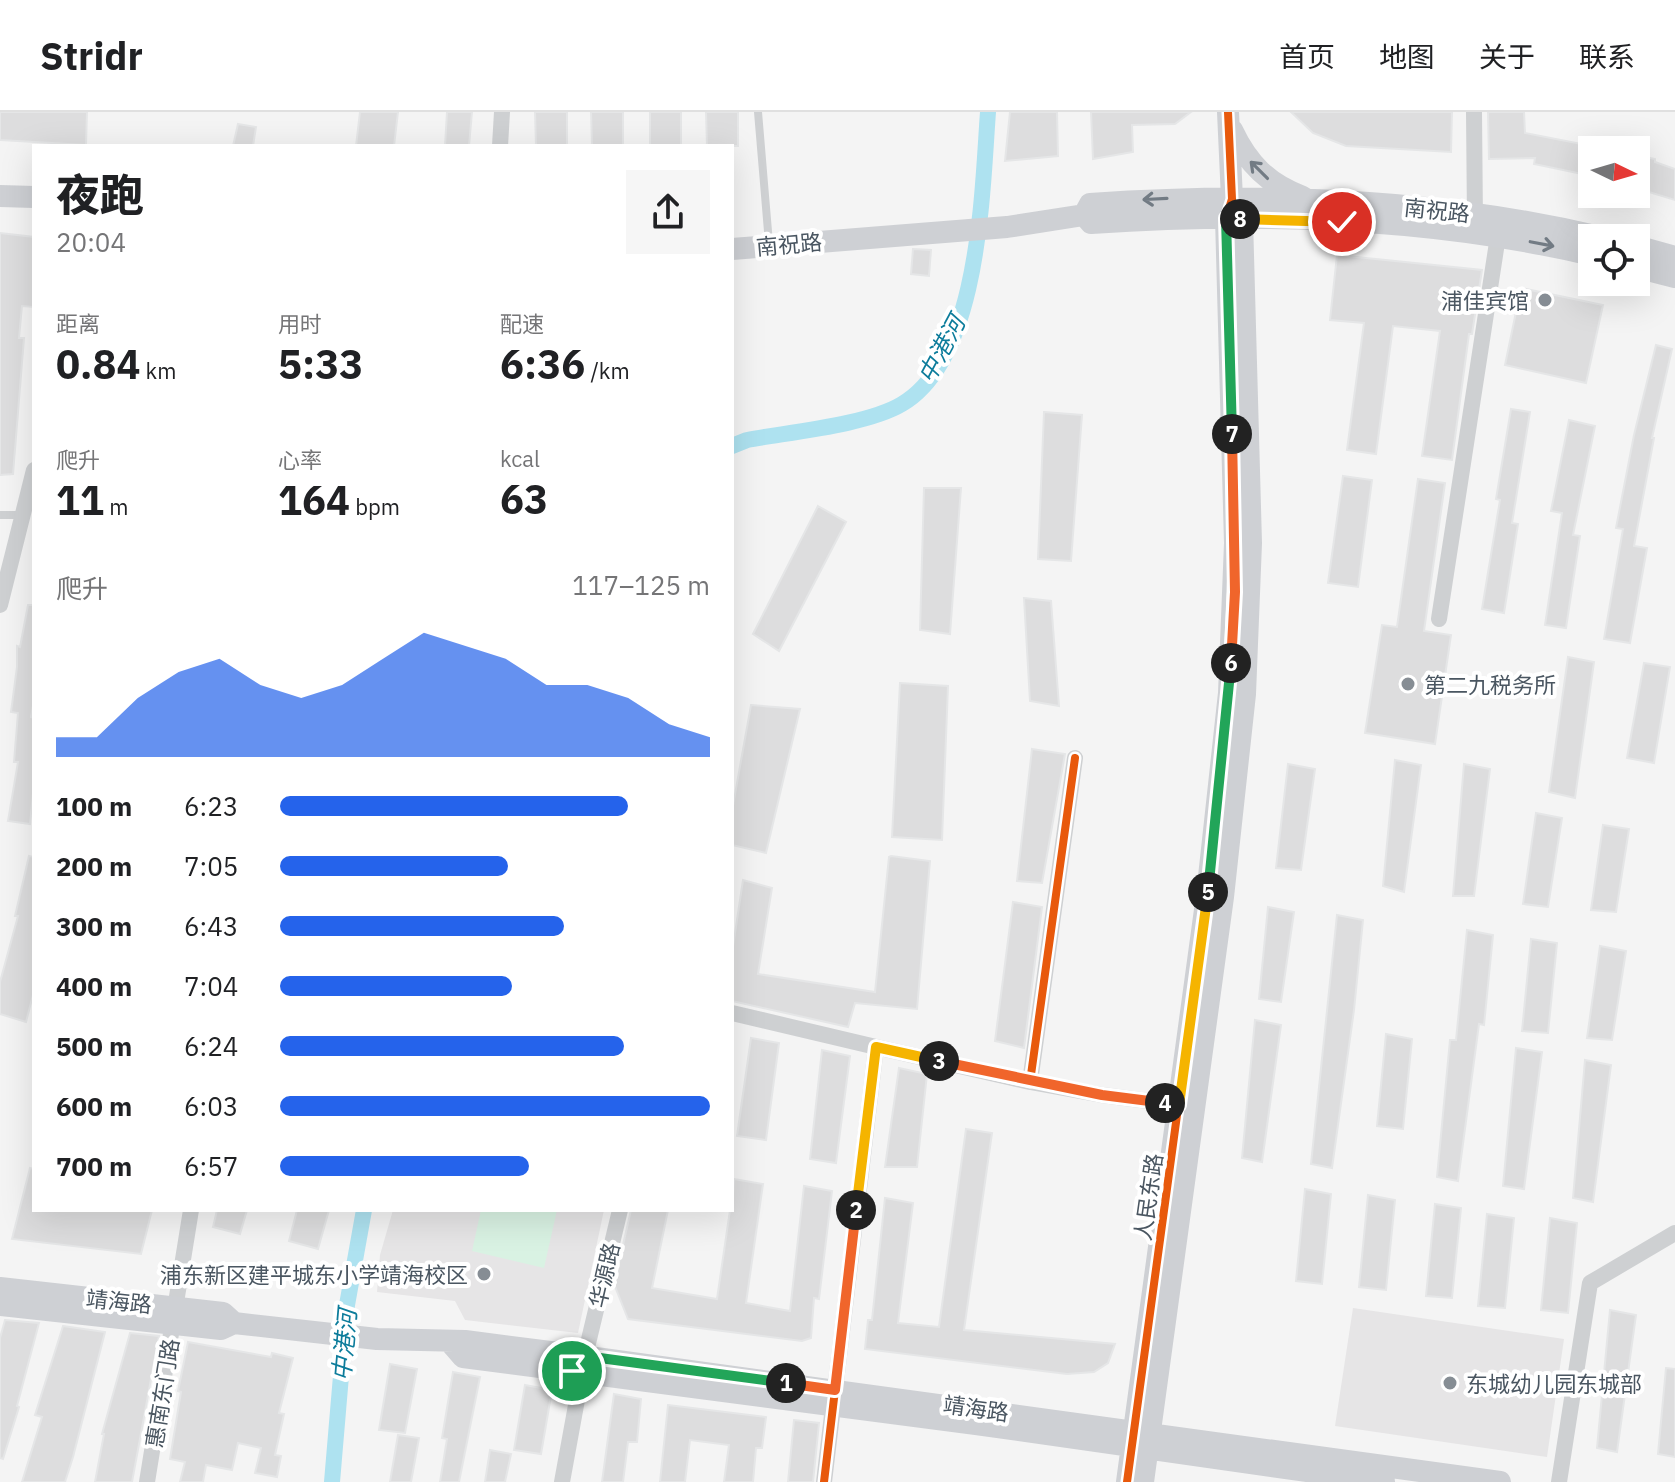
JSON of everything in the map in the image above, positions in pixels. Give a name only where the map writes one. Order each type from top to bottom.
[{"type":"main road","points":[[1228,112],[1233,131],[1246,157],[1263,175],[1282,189],[1316,202]]},
{"type":"main road","name":"人民东路","points":[[1127,1482],[1141,1440],[1223,897],[1245,694],[1251,531],[1228,112]]},
{"type":"main road","points":[[0,196],[32,197]]},
{"type":"main road","name":"南祝路","points":[[734,249],[1007,227],[1084,215],[1091,223],[1316,202],[1483,228],[1578,252]]},
{"type":"main road","name":"南祝路","points":[[1233,212],[1355,223],[1483,228],[1511,218],[1578,232]]},
{"type":"main road","name":"人民东路","points":[[1143,1482],[1141,1440],[1179,1105],[1207,895],[1233,634],[1233,212]]},
{"type":"main road","points":[[1650,250],[1675,257]]},
{"type":"main road","points":[[1650,271],[1675,277]]},
{"type":"main road","name":"靖海路","points":[[0,1288],[174,1315],[221,1329],[234,1323],[377,1339],[450,1342],[463,1357],[584,1364],[1141,1440],[1500,1482]]},
{"type":"main road","name":"靖海路","points":[[0,1305],[174,1315]]},
{"type":"main road","name":"靖海路","points":[[1141,1440],[1384,1482]]},
{"type":"street","points":[[500,144],[502,112]]},
{"type":"street","points":[[1439,619],[1483,228],[1474,112]]},
{"type":"street","points":[[0,605],[32,478]]},
{"type":"street","points":[[1030,1082],[1075,758]]},
{"type":"street","points":[[734,1013],[1030,1082],[1179,1105]]},
{"type":"street","points":[[824,1482],[876,1047]]},
{"type":"street","name":"惠南东门路","points":[[147,1482],[191,1212]]},
{"type":"street","name":"华源路","points":[[562,1482],[584,1364],[620,1212]]},
{"type":"street","points":[[1559,1482],[1590,1283],[1675,1233]]},
{"type":"lane","points":[[758,112],[770,246]]},
{"type":"lane","points":[[0,515],[22,515]]},
{"type":"shaded area","name":"浦东新区建平城东小学靖海校区","points":[[392,1212],[604,1212],[578,1333],[465,1320],[455,1301],[377,1292],[380,1255]]},
{"type":"shaded area","name":"东城幼儿园东城部","points":[[1353,1308],[1564,1339],[1547,1457],[1335,1426]]},
{"type":"green space","points":[[481,1212],[557,1212],[544,1268],[472,1251]]},
{"type":"building","points":[[0,112],[87,112],[86,144],[0,140]]},
{"type":"building","points":[[360,112],[398,112],[394,144],[356,144]]},
{"type":"building","points":[[447,112],[472,112],[469,144],[445,144]]},
{"type":"building","points":[[535,112],[567,112],[567,144],[536,144]]},
{"type":"building","points":[[591,112],[623,112],[623,144],[592,144]]},
{"type":"building","points":[[650,112],[681,112],[681,144],[650,144]]},
{"type":"building","points":[[706,112],[738,112],[738,146],[707,144]]},
{"type":"building","points":[[1010,112],[1057,112],[1058,156],[1005,161]]},
{"type":"building","points":[[1091,112],[1191,112],[1175,124],[1132,125],[1133,152],[1093,159]]},
{"type":"building","points":[[1291,112],[1452,112],[1451,152],[1346,146],[1313,133]]},
{"type":"building","points":[[1488,112],[1524,112],[1525,133],[1578,143],[1578,173],[1534,164],[1535,158],[1489,159]]},
{"type":"building","points":[[238,124],[256,127],[253,144],[233,144]]},
{"type":"building","points":[[1650,158],[1675,169],[1675,200],[1650,192]]},
{"type":"building","points":[[0,233],[32,237],[32,307],[22,306],[19,338],[24,338],[13,474],[0,475]]},
{"type":"building","points":[[913,249],[931,250],[929,276],[911,274]]},
{"type":"building","points":[[1337,255],[1482,270],[1472,334],[1469,334],[1452,460],[1422,456],[1440,331],[1393,326],[1376,454],[1347,450],[1364,323],[1330,320]]},
{"type":"building","points":[[1521,288],[1603,305],[1586,383],[1505,365]]},
{"type":"building","points":[[1656,345],[1672,349],[1652,438],[1634,546],[1647,548],[1630,643],[1604,639],[1623,529],[1616,528]]},
{"type":"building","points":[[1511,409],[1530,412],[1512,523],[1518,524],[1504,613],[1482,609]]},
{"type":"building","points":[[1044,412],[1082,415],[1071,561],[1038,559]]},
{"type":"building","points":[[1569,420],[1595,426],[1573,535],[1580,536],[1566,628],[1545,625],[1562,513],[1551,511]]},
{"type":"building","points":[[1343,476],[1372,480],[1358,587],[1328,583]]},
{"type":"building","name":"第二九税务所","points":[[1418,479],[1445,483],[1424,631],[1451,635],[1435,744],[1365,733],[1382,625],[1397,627]]},
{"type":"building","points":[[924,488],[961,488],[950,634],[920,630]]},
{"type":"building","points":[[818,506],[846,522],[779,651],[753,634]]},
{"type":"building","points":[[1024,598],[1051,601],[1059,706],[1030,701]]},
{"type":"building","points":[[28,605],[32,605],[30,824],[8,821],[18,762],[14,762],[18,713],[11,712],[17,646],[20,647]]},
{"type":"building","points":[[1568,657],[1594,662],[1575,798],[1549,792]]},
{"type":"building","points":[[1644,663],[1670,667],[1654,763],[1627,758]]},
{"type":"building","points":[[900,683],[948,686],[942,840],[892,837]]},
{"type":"building","points":[[751,705],[800,709],[766,853],[734,845],[734,800]]},
{"type":"building","points":[[1032,749],[1065,754],[1042,883],[1017,881]]},
{"type":"building","points":[[1395,760],[1421,765],[1404,892],[1383,886]]},
{"type":"building","points":[[1288,764],[1315,769],[1301,870],[1276,868]]},
{"type":"building","points":[[1464,764],[1490,769],[1474,896],[1453,896]]},
{"type":"building","points":[[1536,813],[1562,818],[1548,907],[1523,904]]},
{"type":"building","points":[[1603,825],[1629,829],[1616,912],[1591,910]]},
{"type":"building","points":[[29,856],[32,857],[32,999],[26,1022],[0,1014],[0,982],[18,916],[15,916]]},
{"type":"building","points":[[889,857],[930,861],[917,1009],[855,1003],[848,1027],[734,1001],[734,940],[743,880],[772,888],[758,974],[875,992]]},
{"type":"building","points":[[1013,902],[1042,907],[1024,1048],[995,1041]]},
{"type":"building","points":[[1268,907],[1294,912],[1281,1002],[1259,999]]},
{"type":"building","points":[[1337,915],[1363,920],[1332,1168],[1311,1164]]},
{"type":"building","points":[[1467,930],[1493,935],[1484,1025],[1479,1024],[1458,1181],[1437,1177],[1450,1040],[1456,1040]]},
{"type":"building","points":[[1531,939],[1557,943],[1548,1033],[1522,1031]]},
{"type":"building","points":[[1600,946],[1626,951],[1612,1040],[1587,1038]]},
{"type":"building","points":[[1255,1020],[1281,1025],[1262,1162],[1242,1158]]},
{"type":"building","points":[[1386,1034],[1412,1039],[1403,1129],[1377,1126]]},
{"type":"building","points":[[751,1038],[779,1043],[766,1140],[737,1136]]},
{"type":"building","points":[[1516,1048],[1542,1052],[1524,1189],[1503,1186]]},
{"type":"building","points":[[822,1050],[850,1056],[836,1163],[810,1159]]},
{"type":"building","points":[[1585,1060],[1611,1065],[1593,1202],[1573,1198]]},
{"type":"building","points":[[899,1068],[927,1074],[917,1167],[885,1167]]},
{"type":"building","points":[[966,1129],[992,1133],[964,1330],[1115,1344],[1108,1363],[1094,1372],[1067,1374],[865,1349],[868,1320],[872,1320],[885,1198],[913,1203],[898,1323],[939,1327]]},
{"type":"building","points":[[30,1168],[32,1212],[152,1212],[141,1254],[12,1239]]},
{"type":"building","points":[[734,1179],[763,1184],[746,1303],[790,1311],[804,1186],[832,1191],[819,1299],[814,1298],[811,1338],[802,1341],[628,1319],[614,1284],[631,1212],[668,1212],[652,1288],[717,1299],[730,1212],[734,1212]]},
{"type":"building","points":[[1305,1189],[1331,1194],[1322,1284],[1296,1281]]},
{"type":"building","points":[[1368,1195],[1395,1200],[1386,1290],[1359,1287]]},
{"type":"building","points":[[1435,1204],[1461,1208],[1452,1298],[1426,1296]]},
{"type":"building","points":[[217,1212],[246,1212],[240,1234],[213,1227]]},
{"type":"building","points":[[296,1212],[328,1212],[318,1249],[289,1241]]},
{"type":"building","points":[[1487,1214],[1514,1218],[1505,1308],[1478,1306]]},
{"type":"building","points":[[1550,1218],[1577,1223],[1568,1313],[1541,1310]]},
{"type":"building","points":[[1610,1310],[1636,1315],[1617,1452],[1597,1448]]},
{"type":"building","points":[[5,1320],[39,1323],[3,1459],[0,1458],[0,1338]]},
{"type":"building","points":[[63,1326],[105,1332],[73,1457],[65,1482],[22,1482],[42,1417],[35,1415]]},
{"type":"building","points":[[130,1333],[159,1336],[132,1482],[95,1482],[102,1434]]},
{"type":"building","points":[[188,1342],[293,1358],[279,1413],[284,1414],[275,1455],[281,1456],[277,1477],[255,1473],[261,1448],[238,1443],[232,1470],[206,1465],[203,1482],[180,1482],[185,1462],[170,1459],[181,1392],[178,1391]]},
{"type":"building","points":[[390,1364],[417,1369],[405,1433],[379,1430]]},
{"type":"building","points":[[1666,1368],[1675,1369],[1675,1457],[1658,1454]]},
{"type":"building","points":[[453,1372],[480,1377],[459,1482],[440,1482],[447,1439],[442,1438]]},
{"type":"building","points":[[525,1385],[552,1390],[541,1454],[514,1450]]},
{"type":"building","points":[[614,1394],[641,1399],[637,1442],[628,1442],[623,1482],[602,1482]]},
{"type":"building","points":[[668,1405],[766,1417],[762,1448],[756,1448],[753,1482],[724,1482],[729,1445],[690,1440],[685,1482],[660,1482]]},
{"type":"building","points":[[794,1420],[819,1423],[813,1482],[788,1482]]},
{"type":"building","points":[[398,1435],[419,1438],[411,1482],[390,1482]]},
{"type":"building","points":[[490,1450],[511,1454],[505,1482],[485,1482]]},
{"type":"waterway","name":"中港河","points":[[734,445],[747,440],[869,417],[902,404],[928,382],[948,350],[972,271],[979,227],[988,112]]},
{"type":"waterway","name":"中港河","points":[[332,1482],[347,1305],[364,1212]]},
{"type":"cycle path","points":[[1127,1482],[1207,895],[1229,693],[1235,543],[1226,218],[1232,199],[1228,112]]},
{"type":"cycle path","points":[[824,1482],[876,1047],[1030,1082],[1075,758]]},
{"type":"place","name":"浦佳宾馆","points":[[1545,300]]},
{"type":"place","name":"第二九税务所","points":[[1408,684]]},
{"type":"place","name":"浦东新区建平城东小学靖海校区","points":[[484,1274]]},
{"type":"place","name":"东城幼儿园东城部","points":[[1450,1383]]},
{"type":"route","points":[[572,1371],[582,1372],[585,1356],[835,1390],[876,1047],[1030,1082],[1179,1105],[1217,812],[1233,634],[1235,508],[1226,218],[1342,222]]}]
